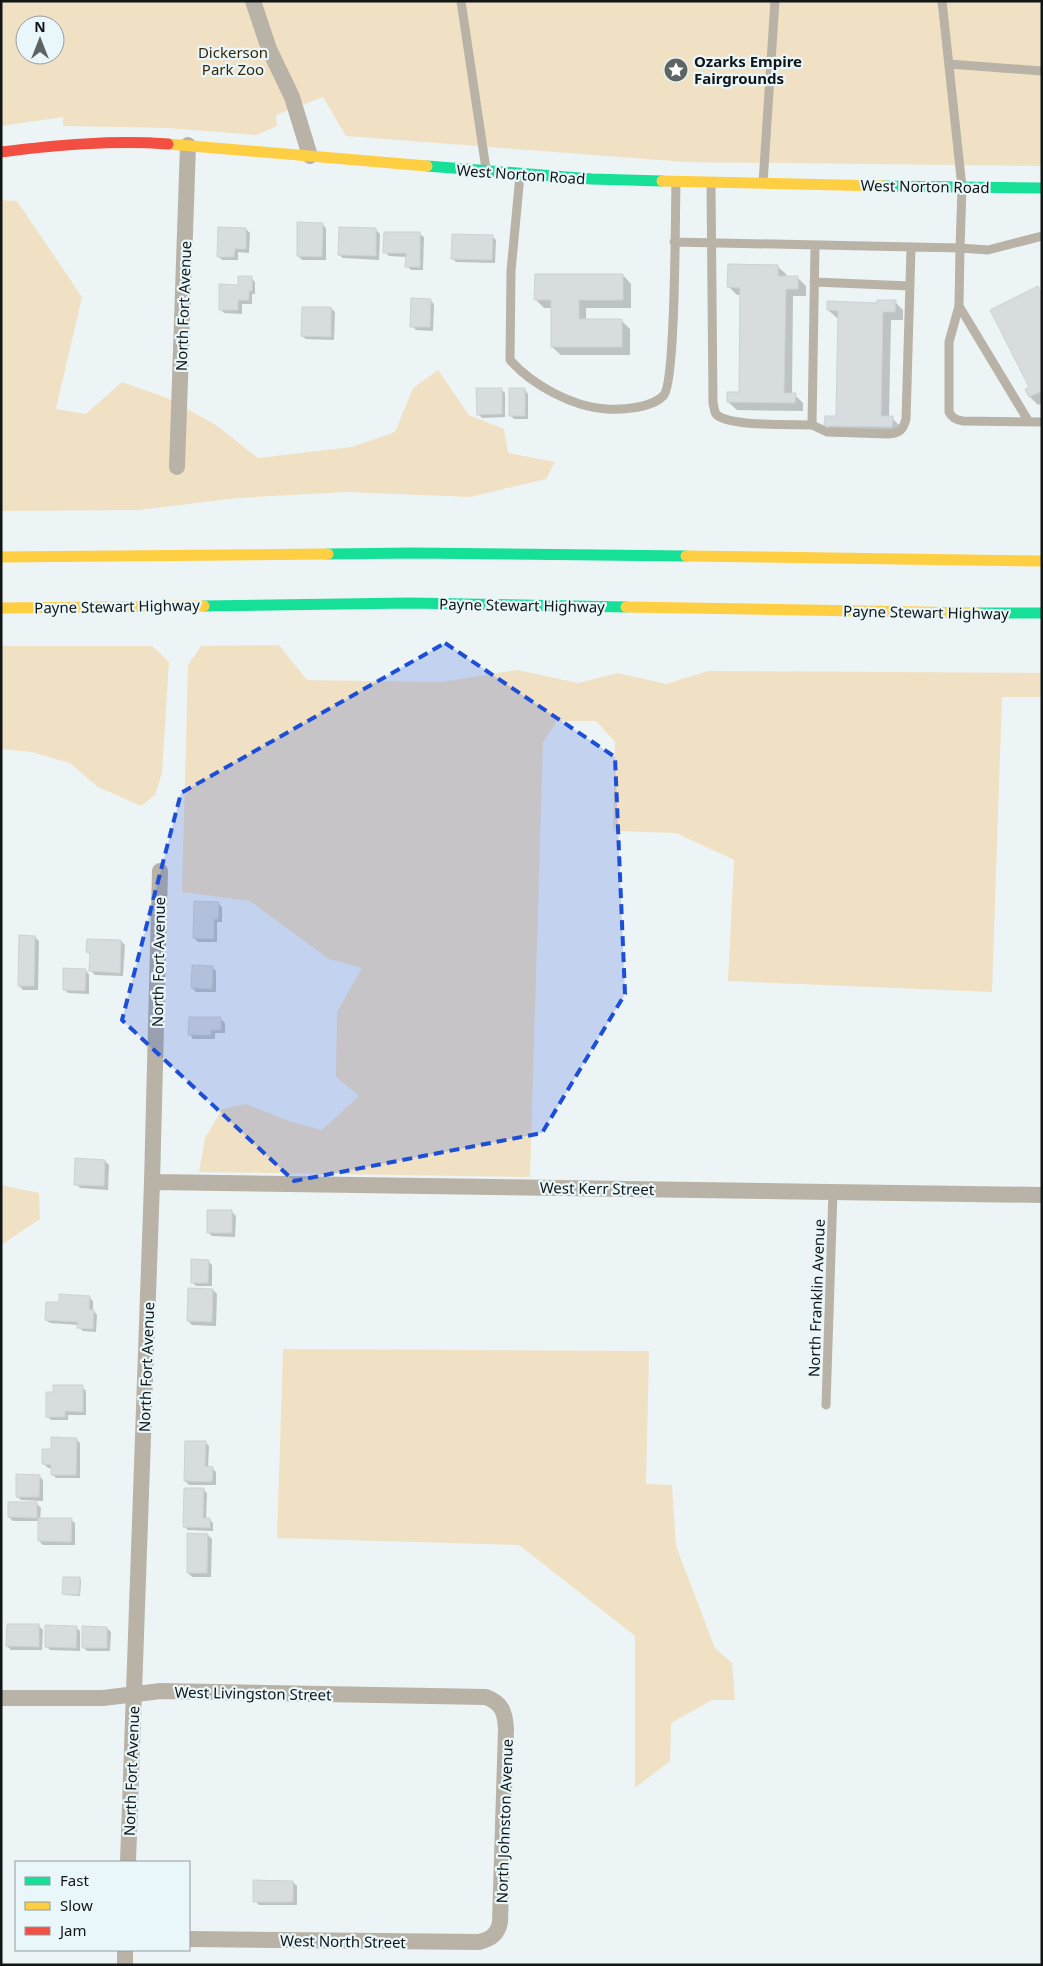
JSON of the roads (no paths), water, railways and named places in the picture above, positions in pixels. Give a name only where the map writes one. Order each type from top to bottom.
[{"type":"main road","name":"West Norton Road","points":[[1,152],[67,144],[140,142],[486,172],[676,182],[1042,188]]},
{"type":"main road","points":[[1,557],[413,553],[1042,561]]},
{"type":"main road","name":"Payne Stewart Highway","points":[[1,608],[410,603],[1042,613]]},
{"type":"street","points":[[254,1],[263,33],[292,97],[310,156]]},
{"type":"street","name":"North Fort Avenue","points":[[178,467],[188,145]]},
{"type":"street","name":"North Fort Avenue","points":[[128,1861],[152,1182],[160,871]]},
{"type":"street","name":"West Kerr Street","points":[[152,1182],[1042,1195]]},
{"type":"street","name":"West Livingston Street","points":[[1,1698],[103,1698],[162,1691],[486,1697],[502,1706]]},
{"type":"street","name":"North Johnston Avenue","points":[[494,1935],[499,1930],[500,1922],[506,1729],[502,1706]]},
{"type":"street","name":"West North Street","points":[[190,1939],[479,1942],[489,1939],[494,1935]]},
{"type":"street","points":[[124,1965],[125,1951]]},
{"type":"lane","points":[[461,1],[486,172]]},
{"type":"lane","points":[[763,184],[775,1]]},
{"type":"lane","points":[[942,1],[962,187],[959,306],[949,342],[948,412],[951,416],[963,421],[1042,422]]},
{"type":"lane","points":[[949,64],[1042,71]]},
{"type":"lane","points":[[520,174],[511,271],[510,360],[520,371],[556,394],[596,408],[617,410],[653,402],[664,395],[669,383],[676,182]]},
{"type":"lane","points":[[711,183],[713,403],[716,413],[724,420],[750,424],[812,424],[827,432],[888,434],[898,433],[904,428],[906,419],[911,248]]},
{"type":"lane","points":[[674,242],[988,250],[1042,236]]},
{"type":"lane","points":[[812,424],[815,245]]},
{"type":"lane","points":[[814,282],[910,286]]},
{"type":"lane","points":[[959,306],[1029,422]]},
{"type":"lane","name":"North Franklin Avenue","points":[[826,1405],[833,1192]]},
{"type":"place","name":"Ozarks Empire Fairgrounds","points":[[676,70]]},
{"type":"park label","name":"Dickerson Park Zoo","points":[[233,60]]}]
